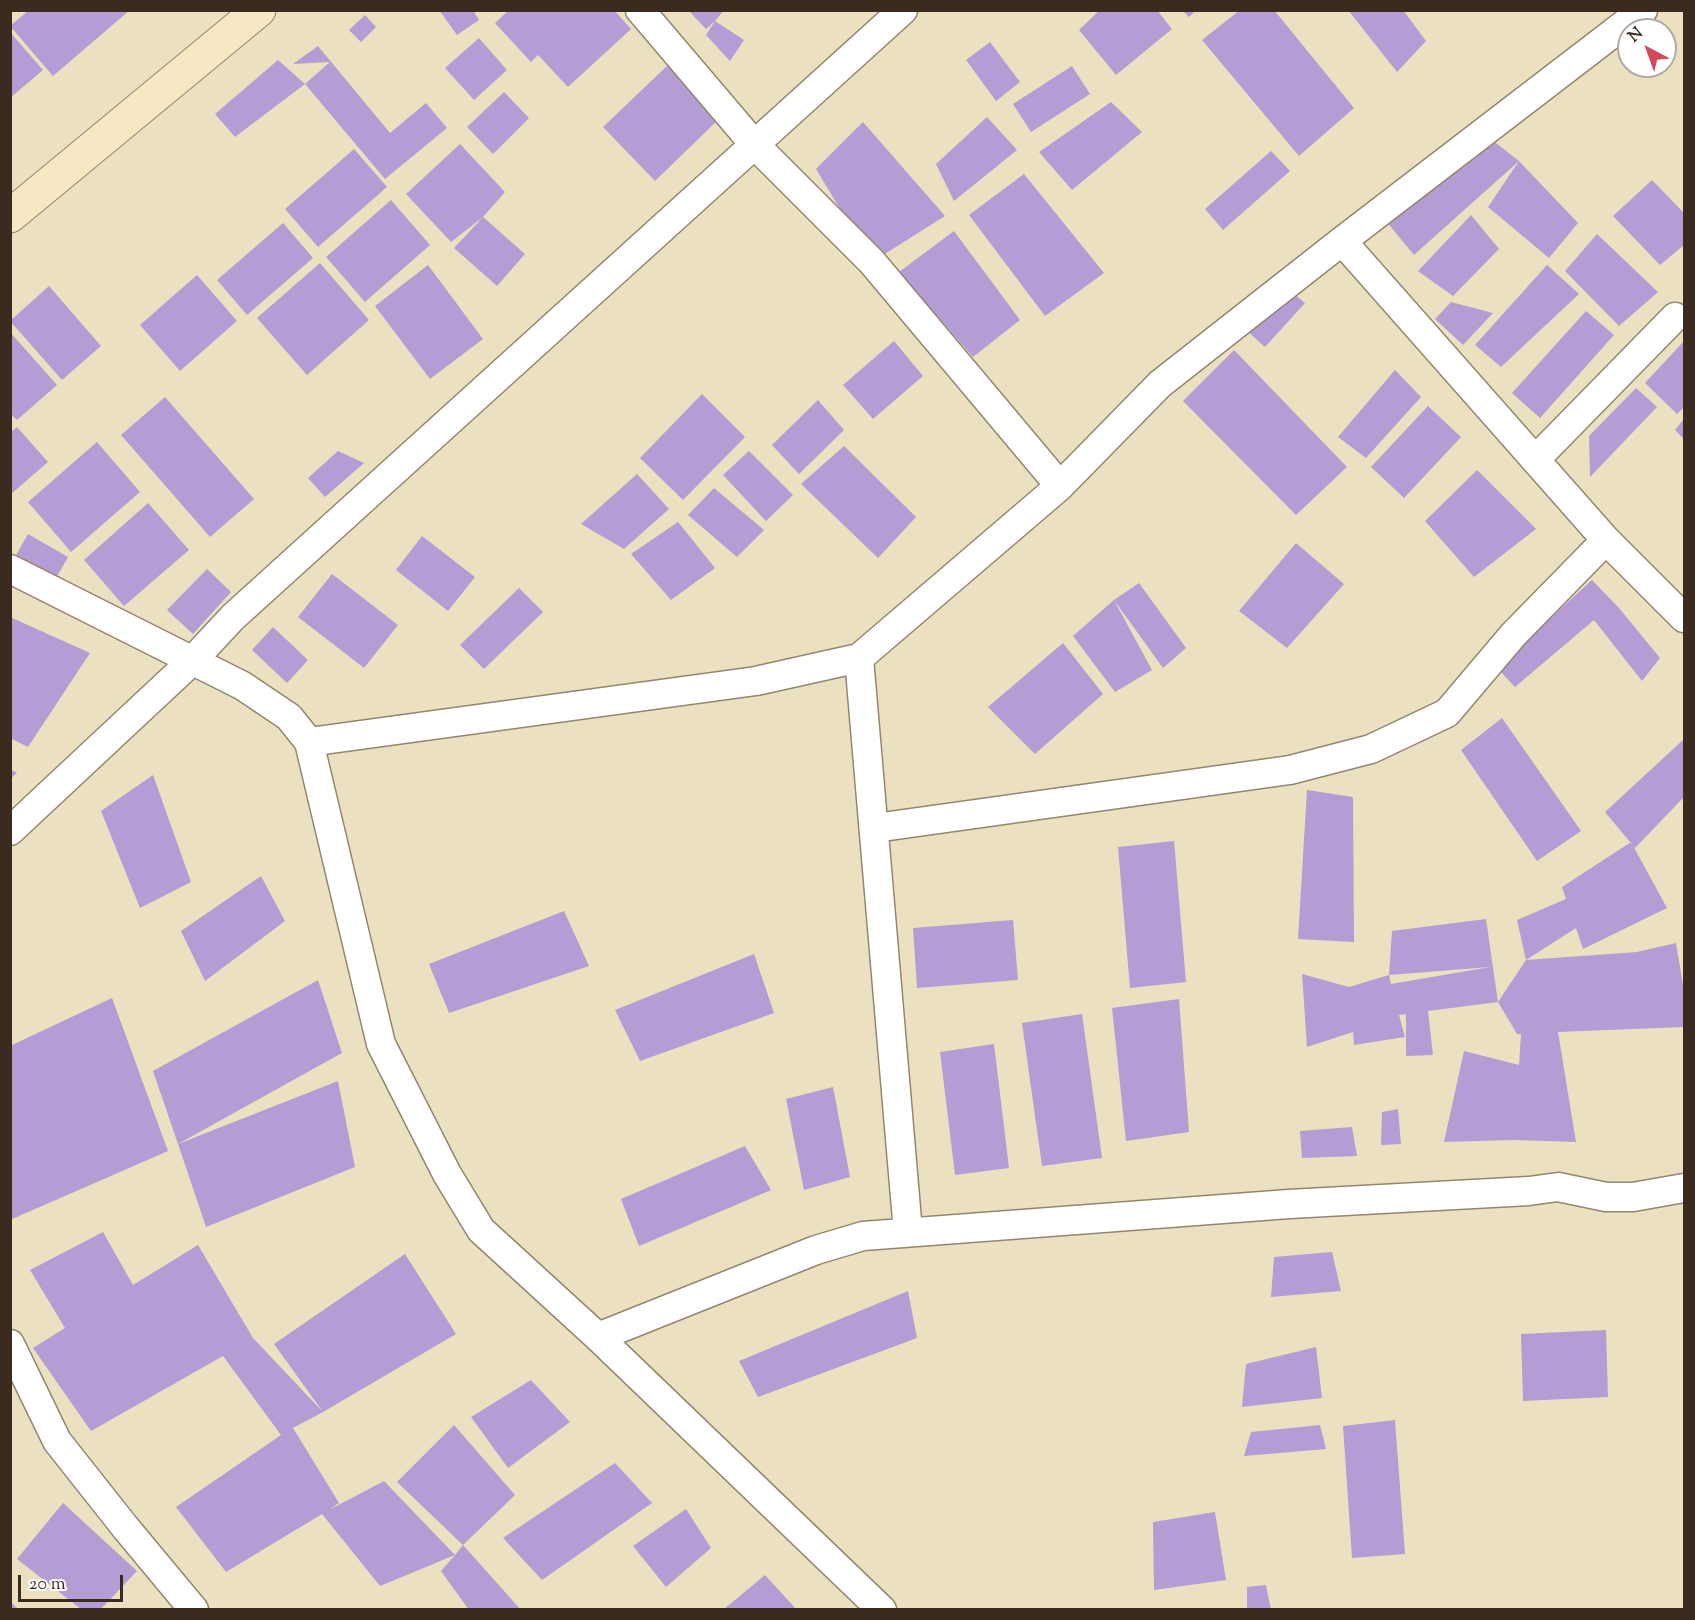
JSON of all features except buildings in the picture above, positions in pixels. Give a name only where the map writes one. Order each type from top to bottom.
[{"type":"street","points":[[10,216],[259,10]]},
{"type":"street","points":[[640,10],[754,144],[872,262],[1059,486]]},
{"type":"street","points":[[10,831],[193,660],[233,617],[903,10]]},
{"type":"street","points":[[309,742],[756,681],[859,658],[1059,486],[1160,384],[1642,10]]},
{"type":"street","points":[[1342,241],[1606,540],[1684,618]]},
{"type":"street","points":[[1535,460],[1675,316]]},
{"type":"street","points":[[875,828],[1290,770],[1371,749],[1447,713],[1513,635],[1606,540]]},
{"type":"street","points":[[10,569],[243,686],[288,717],[309,742],[381,1044],[447,1174],[481,1230],[598,1337],[882,1610]]},
{"type":"street","points":[[859,658],[908,1232]]},
{"type":"street","points":[[598,1337],[816,1250],[863,1236],[1277,1205],[1529,1191],[1558,1187],[1606,1197],[1633,1197],[1684,1188]]},
{"type":"street","points":[[10,1344],[57,1441],[194,1610]]}]
